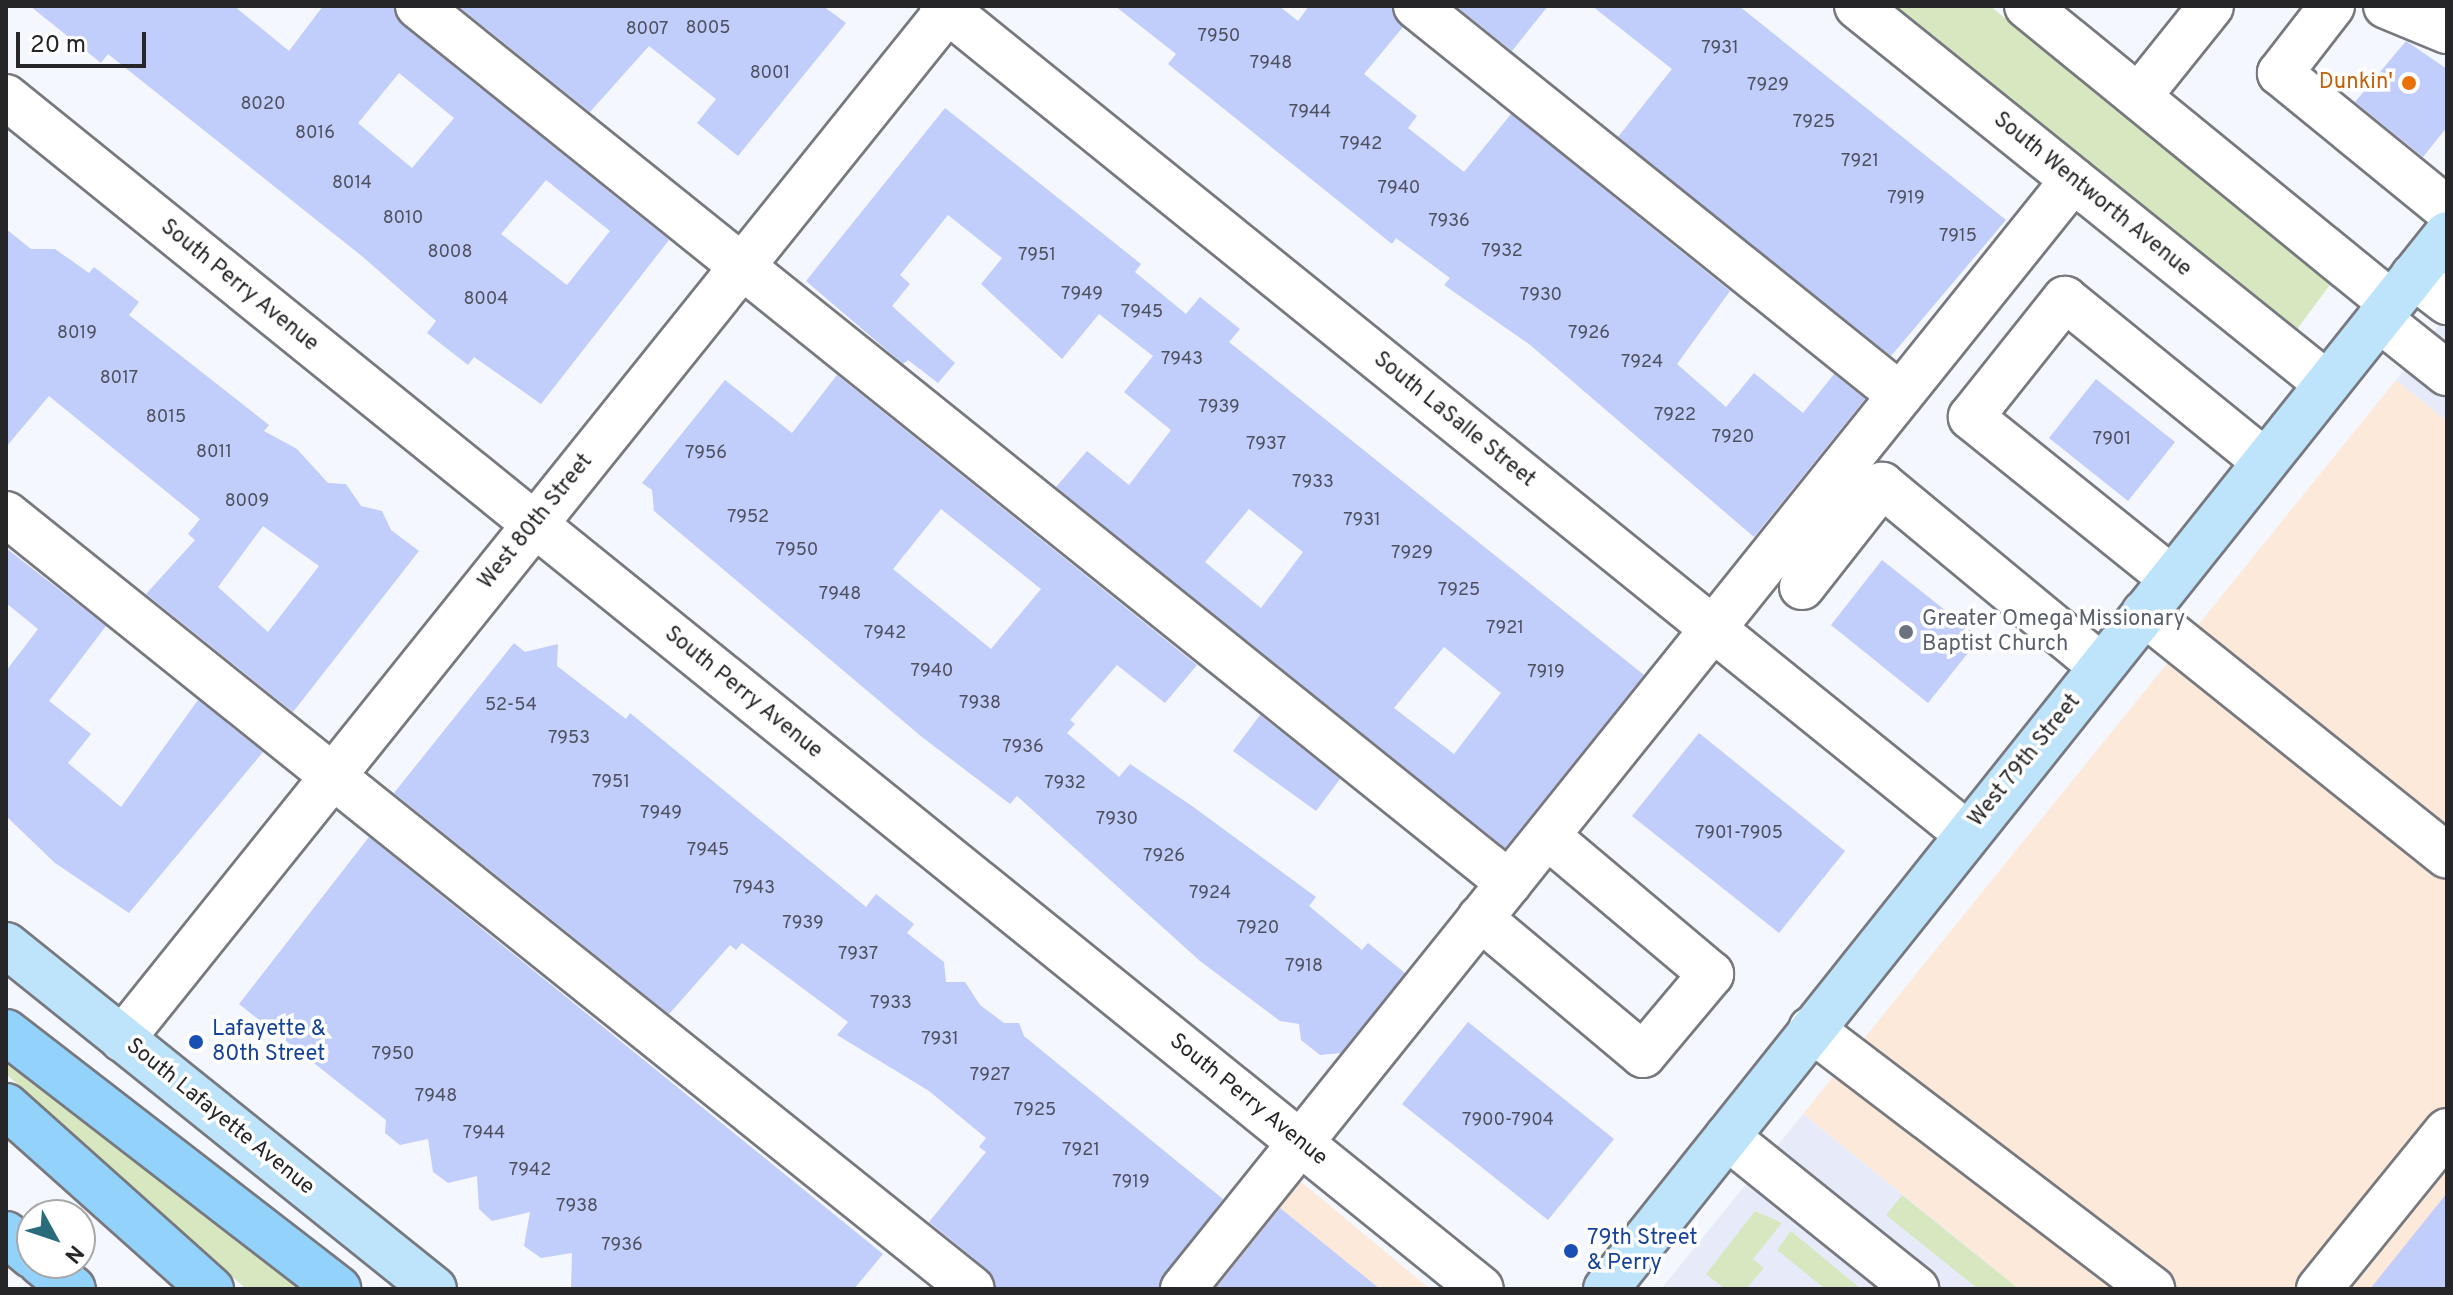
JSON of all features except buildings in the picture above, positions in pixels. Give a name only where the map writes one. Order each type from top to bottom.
[{"type":"highway","points":[[6,1032],[338,1289]]},
{"type":"highway","points":[[6,1106],[211,1289]]},
{"type":"main road","name":"West 79th Street","points":[[1606,1289],[2447,234]]},
{"type":"main road","name":"South Lafayette Avenue","points":[[6,945],[434,1289]]},
{"type":"street","points":[[418,6],[1509,883]]},
{"type":"street","points":[[1416,6],[1900,395]]},
{"type":"street","name":"South Wentworth Avenue","points":[[1857,6],[2327,384]]},
{"type":"street","points":[[2027,6],[2394,300],[2447,373]]},
{"type":"street","points":[[2139,96],[2211,6]]},
{"type":"street","points":[[2332,6],[2280,73],[2447,209]]},
{"type":"street","points":[[2361,139],[2324,69],[2338,35],[2363,6]]},
{"type":"street","points":[[2386,6],[2447,29]]},
{"type":"street","points":[[2420,6],[2447,29]]},
{"type":"street","name":"West 80th Street","points":[[122,1039],[947,7]]},
{"type":"street","name":"South LaSalle Street","points":[[947,7],[1967,834]]},
{"type":"street","name":"South Perry Avenue","points":[[6,97],[1300,1143],[1465,1284]]},
{"type":"street","points":[[1183,1289],[2073,180]]},
{"type":"street","points":[[2171,578],[1971,417],[1990,393],[2065,299],[2264,461]]},
{"type":"street","points":[[2394,300],[2447,302]]},
{"type":"street","points":[[1802,587],[1882,485],[2101,666]]},
{"type":"street","points":[[6,514],[972,1289]]},
{"type":"street","points":[[2144,613],[2447,856]]},
{"type":"street","points":[[1480,918],[1643,1055],[1711,974],[1547,836]]},
{"type":"street","points":[[1811,1029],[2152,1289]]},
{"type":"street","points":[[2319,1289],[2447,1131]]},
{"type":"street","points":[[1727,1137],[1916,1289]]},
{"type":"shaded area","points":[[2447,315],[2447,421],[2396,380]]},
{"type":"shaded area","points":[[2396,380],[2447,421],[2447,1289],[2019,1289],[1803,1114]]},
{"type":"shaded area","points":[[1803,1114],[2019,1289],[1661,1289]]},
{"type":"shaded area","points":[[1299,1180],[1430,1289],[1212,1289]]},
{"type":"green space","points":[[1892,6],[1990,6],[2332,282],[2295,332]]},
{"type":"green space","points":[[6,1054],[305,1289],[246,1289],[6,1074]]},
{"type":"green space","points":[[1902,1195],[2019,1289],[1978,1289],[1886,1215]]},
{"type":"green space","points":[[1755,1211],[1782,1223],[1753,1259],[1764,1268],[1746,1289],[1725,1289],[1706,1274]]},
{"type":"green space","points":[[1791,1231],[1861,1289],[1825,1289],[1777,1250]]},
{"type":"place","name":"Dunkin'","points":[[2409,83]]},
{"type":"place","name":"Greater Omega Missionary Baptist Church","points":[[1906,632]]},
{"type":"place","name":"Lafayette & 80th Street","points":[[196,1042]]},
{"type":"place","name":"79th Street & Perry","points":[[1571,1251]]}]
